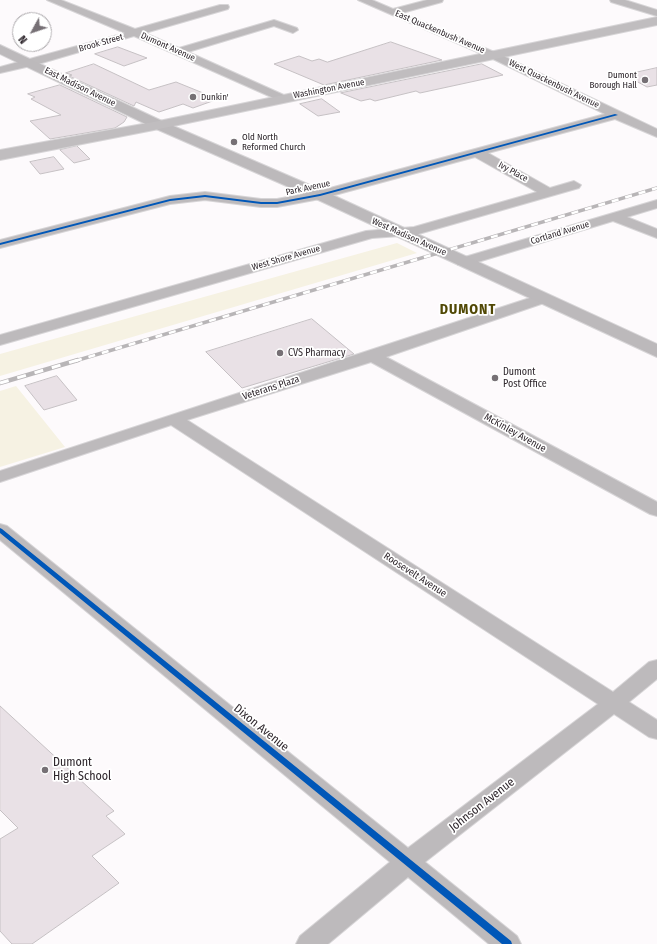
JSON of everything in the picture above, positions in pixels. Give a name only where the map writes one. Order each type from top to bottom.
[{"type":"main road","name":"Washington Avenue","points":[[0,155],[159,125],[282,98],[657,22]]},
{"type":"main road","name":"East Madison Avenue","points":[[0,49],[159,125]]},
{"type":"main road","name":"West Madison Avenue","points":[[159,125],[320,195],[657,351]]},
{"type":"street","name":"Dumont Avenue","points":[[52,0],[135,33],[282,98]]},
{"type":"street","name":"Brook Street","points":[[0,70],[31,63],[224,7],[206,0]]},
{"type":"street","name":"East Quackenbush Avenue","points":[[363,0],[495,56]]},
{"type":"street","points":[[394,12],[438,0]]},
{"type":"street","points":[[615,0],[657,13]]},
{"type":"street","points":[[178,52],[274,23],[293,30]]},
{"type":"street","name":"West Quackenbush Avenue","points":[[495,56],[616,115],[657,133]]},
{"type":"street","name":"Park Avenue","points":[[0,244],[189,197],[205,196],[277,203],[320,195],[616,115]]},
{"type":"street","name":"Ivy Place","points":[[476,152],[549,192]]},
{"type":"street","name":"West Shore Avenue","points":[[0,340],[371,234],[415,230],[574,185]]},
{"type":"street","name":"Cortland Avenue","points":[[462,262],[657,204]]},
{"type":"street","points":[[614,217],[657,234]]},
{"type":"street","name":"Veterans Plaza","points":[[0,477],[173,419],[373,356],[542,298]]},
{"type":"street","name":"McKinley Avenue","points":[[373,356],[657,510]]},
{"type":"street","name":"Roosevelt Avenue","points":[[173,419],[657,731]]},
{"type":"street","name":"Dixon Avenue","points":[[0,530],[508,944]]},
{"type":"street","name":"Johnson Avenue","points":[[309,944],[408,862],[614,703],[657,667]]},
{"type":"shaded area","points":[[397,243],[417,253],[0,376],[0,354]]},
{"type":"shaded area","points":[[16,386],[65,447],[0,467],[0,391]]},
{"type":"building","points":[[391,42],[442,60],[324,85],[274,64],[299,56],[312,61],[319,59],[327,62]]},
{"type":"building","points":[[118,47],[147,58],[124,66],[95,54]]},
{"type":"building","points":[[94,64],[149,90],[176,82],[218,99],[193,108],[183,104],[159,112],[136,102],[134,106],[69,76],[72,75],[66,73]]},
{"type":"building","points":[[482,64],[503,75],[420,93],[416,91],[375,101],[370,99],[361,101],[341,93]]},
{"type":"building","name":"Dumont Borough Hall","points":[[657,68],[657,85],[647,87],[625,75]]},
{"type":"building","points":[[60,85],[127,117],[124,122],[115,128],[50,139],[30,121],[61,115],[31,99],[35,97],[28,94]]},
{"type":"building","points":[[322,99],[340,112],[318,116],[300,104]]},
{"type":"building","points":[[77,146],[90,159],[74,163],[60,150]]},
{"type":"building","points":[[54,157],[64,169],[40,174],[30,162]]},
{"type":"building","name":"CVS Pharmacy","points":[[312,319],[354,354],[242,388],[206,352]]},
{"type":"building","points":[[57,376],[77,400],[44,410],[25,386]]},
{"type":"building","name":"Dumont High School","points":[[0,706],[114,811],[106,816],[125,834],[92,856],[119,883],[32,944],[12,944],[0,931],[0,839],[18,828],[0,810]]},
{"type":"railway","points":[[75,361],[657,188]]},
{"type":"railway","points":[[0,383],[78,360]]},
{"type":"cycle path","points":[[0,244],[170,200],[205,196],[261,203],[277,203],[320,195],[616,115]]},
{"type":"cycle path","points":[[0,530],[508,944]]},
{"type":"place","name":"Dumont Borough Hall","points":[[645,80]]},
{"type":"place","name":"Dunkin'","points":[[193,97]]},
{"type":"place","name":"Old North Reformed Church","points":[[234,142]]},
{"type":"place","name":"CVS Pharmacy","points":[[280,353]]},
{"type":"place","name":"Dumont Post Office","points":[[495,378]]},
{"type":"place","name":"Dumont High School","points":[[45,770]]},
{"type":"district","name":"DUMONT","points":[[468,310]]}]
